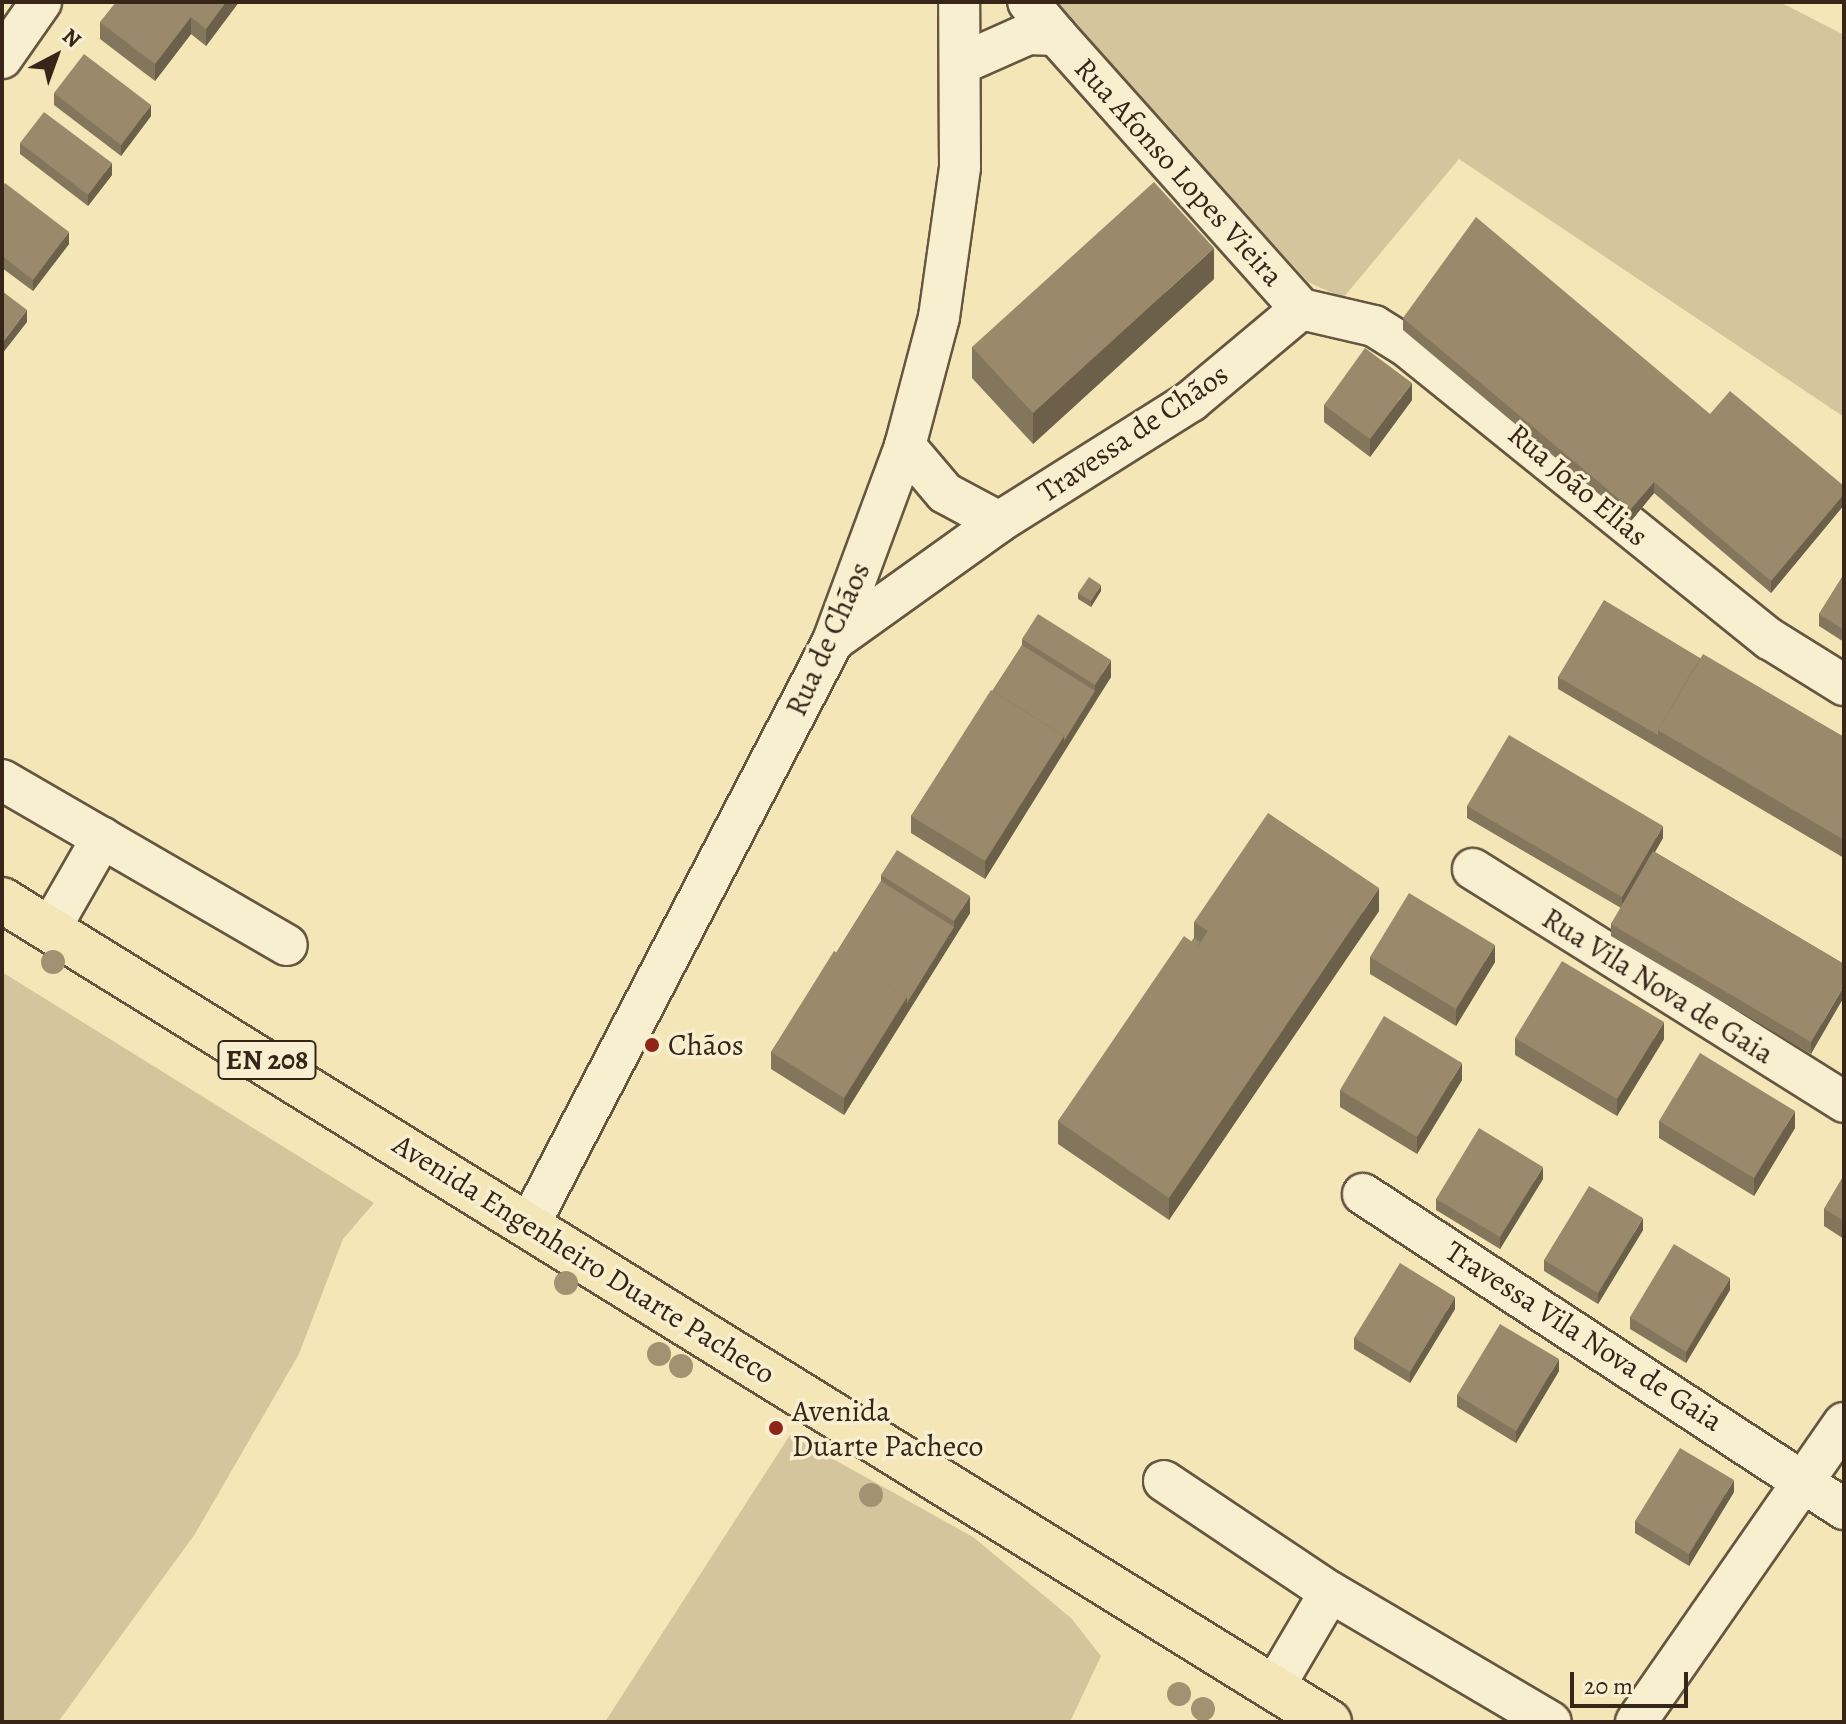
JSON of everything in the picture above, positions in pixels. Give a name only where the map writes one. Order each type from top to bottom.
[{"type":"main road","name":"Avenida Engenheiro Duarte Pacheco","points":[[2,900],[51,927],[1329,1722]]},
{"type":"street","points":[[2,58],[41,2]]},
{"type":"street","name":"Rua de Chãos","points":[[529,1225],[833,641],[905,446],[939,317],[960,167],[963,63],[959,2]]},
{"type":"street","name":"Rua Afonso Lopes Vieira","points":[[1028,2],[1301,309]]},
{"type":"street","name":"Rua Afonso Lopes Vieira","points":[[963,63],[1028,34],[1056,35]]},
{"type":"street","name":"Travessa de Chãos","points":[[833,641],[999,522],[1191,401],[1301,309]]},
{"type":"street","name":"Rua João Elias","points":[[1301,309],[1374,326],[1405,345],[1770,639],[1844,685]]},
{"type":"street","points":[[905,446],[945,493],[999,522]]},
{"type":"street","points":[[2,780],[287,945]]},
{"type":"street","points":[[51,927],[102,838]]},
{"type":"street","name":"Rua Vila Nova de Gaia","points":[[1473,869],[1844,1102]]},
{"type":"street","name":"Travessa Vila Nova de Gaia","points":[[1363,1194],[1805,1477],[1844,1509]]},
{"type":"street","points":[[1636,1722],[1844,1423]]},
{"type":"street","points":[[1164,1481],[1330,1592],[1551,1722]]},
{"type":"street","points":[[1274,1687],[1330,1592]]},
{"type":"shaded area","points":[[1055,2],[1780,2],[1844,35],[1844,417],[1459,159],[1343,298],[1308,282]]},
{"type":"shaded area","points":[[2,972],[374,1203],[343,1239],[299,1354],[195,1534],[58,1722],[2,1722]]},
{"type":"shaded area","points":[[790,1435],[973,1537],[1071,1618],[1101,1656],[1070,1722],[605,1722]]},
{"type":"building","points":[[116,2],[226,2],[206,29],[191,17],[155,64],[100,22]]},
{"type":"building","points":[[84,54],[151,105],[121,145],[54,93]]},
{"type":"building","points":[[44,112],[112,163],[88,195],[20,143]]},
{"type":"building","points":[[1154,182],[1214,248],[1033,413],[972,347]]},
{"type":"building","points":[[5,183],[69,232],[33,280],[2,256],[2,187]]},
{"type":"building","points":[[1476,217],[1710,414],[1730,391],[1844,486],[1844,494],[1771,581],[1654,482],[1631,509],[1403,318]]},
{"type":"building","points":[[2,291],[27,310],[2,343]]},
{"type":"building","points":[[1365,348],[1412,383],[1370,439],[1324,405]]},
{"type":"building","points":[[1844,574],[1844,630],[1819,614]]},
{"type":"building","points":[[1089,577],[1101,585],[1091,601],[1078,593]]},
{"type":"building","points":[[1604,600],[1700,658],[1658,735],[1558,677]]},
{"type":"building","points":[[1038,614],[1111,660],[1095,685],[1022,639]]},
{"type":"building","points":[[1022,645],[1095,691],[1064,741],[1064,736],[993,691]]},
{"type":"building","points":[[1703,654],[1844,737],[1844,840],[1658,730]]},
{"type":"building","points":[[991,690],[1064,736],[985,861],[911,816]]},
{"type":"building","points":[[1509,735],[1663,826],[1622,897],[1467,806]]},
{"type":"building","points":[[1268,813],[1379,888],[1169,1198],[1058,1121],[1184,936],[1198,946],[1208,931],[1194,922]]},
{"type":"building","points":[[897,850],[970,896],[954,921],[881,875]]},
{"type":"building","points":[[1653,851],[1844,964],[1844,986],[1811,1042],[1611,924]]},
{"type":"building","points":[[881,881],[954,927],[907,1003],[907,997],[836,953]]},
{"type":"building","points":[[1409,893],[1495,945],[1456,1009],[1370,957]]},
{"type":"building","points":[[834,951],[907,997],[844,1098],[771,1052]]},
{"type":"building","points":[[1562,961],[1664,1022],[1617,1099],[1515,1038]]},
{"type":"building","points":[[1384,1016],[1462,1063],[1417,1137],[1340,1090]]},
{"type":"building","points":[[1700,1053],[1795,1111],[1754,1178],[1659,1121]]},
{"type":"building","points":[[1479,1128],[1543,1167],[1500,1237],[1436,1199]]},
{"type":"building","points":[[1844,1175],[1844,1221],[1824,1209]]},
{"type":"building","points":[[1589,1186],[1643,1218],[1598,1293],[1544,1260]]},
{"type":"building","points":[[1674,1244],[1730,1278],[1686,1352],[1630,1317]]},
{"type":"building","points":[[1400,1263],[1455,1297],[1410,1372],[1354,1338]]},
{"type":"building","points":[[1500,1324],[1559,1359],[1516,1431],[1457,1395]]},
{"type":"building","points":[[1680,1448],[1734,1480],[1689,1554],[1635,1521]]},
{"type":"place","name":"Chãos","points":[[652,1045]]},
{"type":"place","name":"Avenida Duarte Pacheco","points":[[776,1428]]}]
